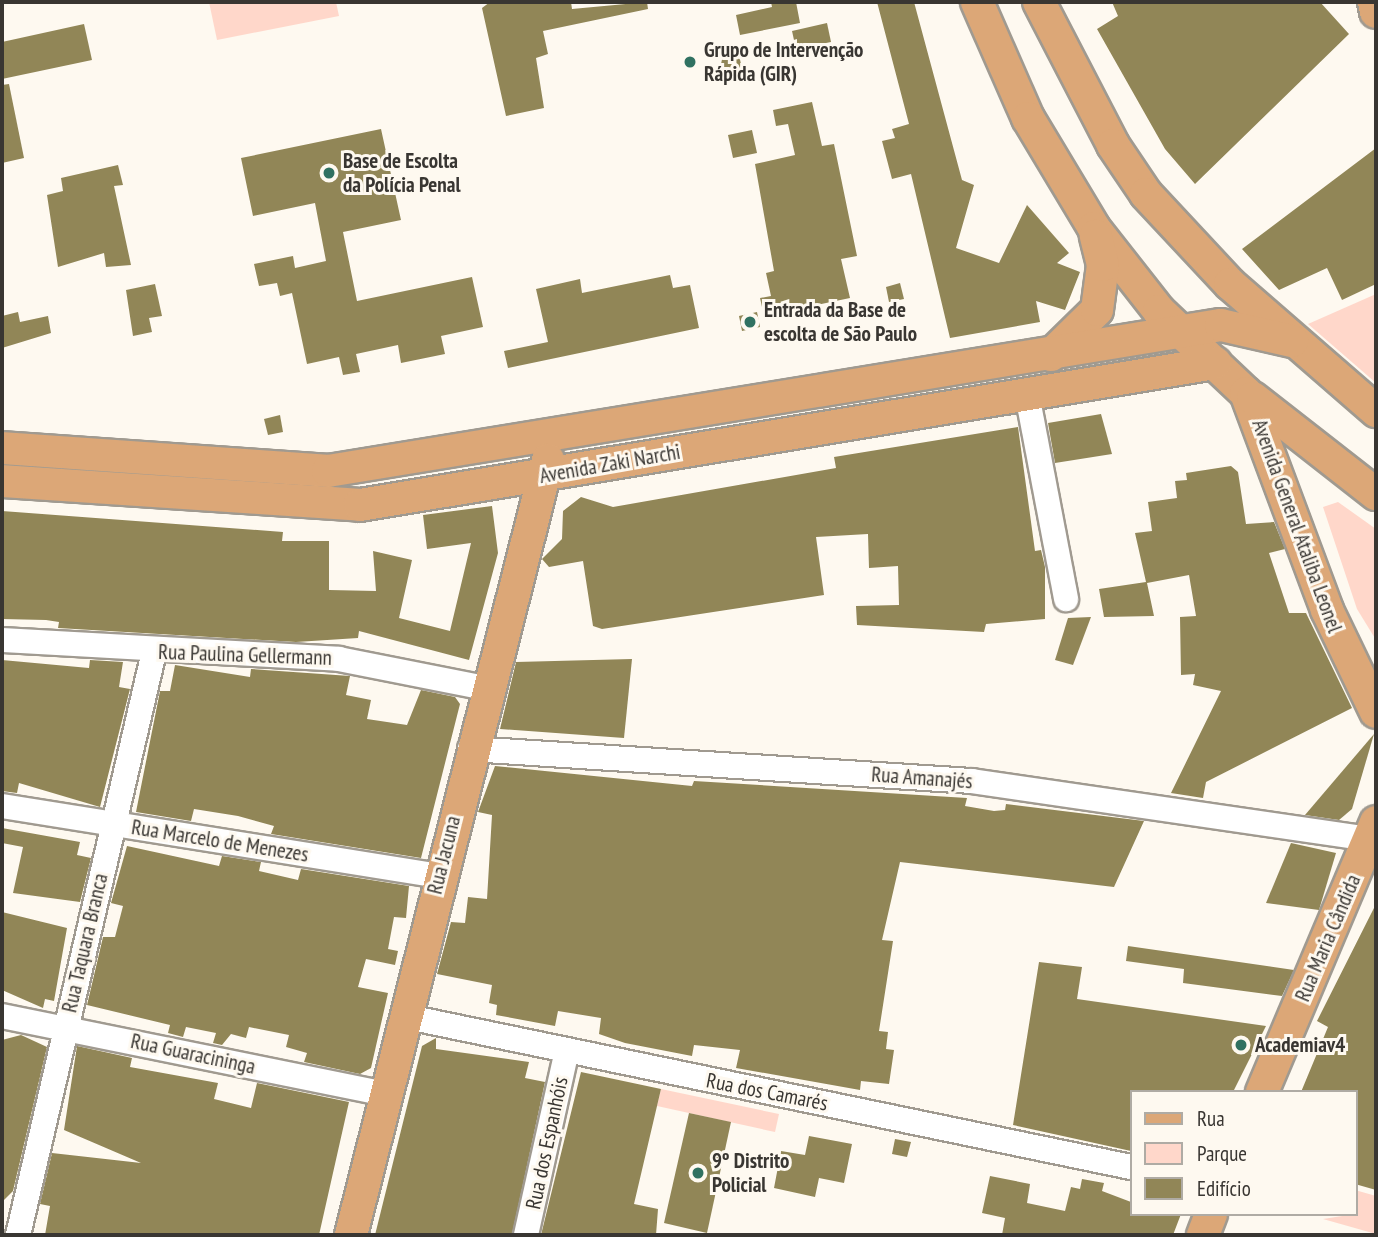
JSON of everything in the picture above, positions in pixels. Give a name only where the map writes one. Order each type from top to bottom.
[{"type":"main road","name":"Avenida General Ataliba Leonel","points":[[977,2],[1028,118],[1094,228],[1181,333],[1246,393],[1363,668],[1376,712]]},
{"type":"main road","points":[[1039,2],[1112,145],[1146,194],[1292,341],[1376,411]]},
{"type":"main road","points":[[1374,2],[1376,12]]},
{"type":"main road","points":[[1049,357],[1097,310],[1103,265],[1094,228]]},
{"type":"main road","name":"Avenida Zaki Narchi","points":[[2,448],[328,471],[1237,325],[1292,341]]},
{"type":"main road","name":"Avenida Zaki Narchi","points":[[2,481],[359,505],[1215,363]]},
{"type":"main road","points":[[1246,393],[1376,494]]},
{"type":"main road","name":"Rua Jacuna","points":[[351,1235],[470,749],[542,475],[553,450],[577,433]]},
{"type":"main road","name":"Rua Maria Cândida","points":[[1263,1090],[1373,831]]},
{"type":"main road","points":[[1203,1235],[1210,1216]]},
{"type":"street","points":[[1027,394],[1066,599]]},
{"type":"street","name":"Rua Paulina Gellermann","points":[[2,640],[153,652],[339,659],[486,688]]},
{"type":"street","name":"Rua Taquara Branca","points":[[14,1222],[66,1028],[153,652]]},
{"type":"street","name":"Rua Amanajés","points":[[470,749],[972,781],[1373,831]]},
{"type":"street","name":"Rua Marcelo de Menezes","points":[[2,806],[439,876]]},
{"type":"street","name":"Rua Guaracininga","points":[[2,1016],[385,1094]]},
{"type":"street","name":"Rua dos Camarés","points":[[403,1016],[1130,1167]]},
{"type":"street","name":"Rua dos Espanhóis","points":[[526,1235],[567,1050]]},
{"type":"green space","points":[[209,2],[336,2],[339,16],[217,40]]},
{"type":"green space","points":[[1376,294],[1376,383],[1308,324]]},
{"type":"green space","points":[[1338,502],[1376,529],[1376,640],[1357,609],[1323,507]]},
{"type":"green space","points":[[661,1089],[779,1114],[775,1132],[657,1106]]},
{"type":"green space","points":[[1357,1191],[1376,1196],[1376,1234],[1323,1219],[1357,1216]]},
{"type":"building","points":[[490,2],[571,2],[572,9],[647,2],[648,9],[543,31],[548,54],[536,58],[544,108],[506,116],[482,8]]},
{"type":"building","points":[[771,2],[796,2],[800,23],[740,35],[736,15],[772,7]]},
{"type":"building","points":[[877,2],[914,2],[962,180],[974,185],[956,248],[999,263],[1027,205],[1069,253],[1057,263],[1080,272],[1065,310],[1036,301],[1040,322],[950,338],[911,174],[892,179],[882,141],[895,138],[892,129],[909,124]]},
{"type":"building","points":[[1112,2],[1320,2],[1349,34],[1195,184],[1165,149],[1097,29],[1118,16]]},
{"type":"building","points":[[827,23],[831,42],[796,49],[792,31]]},
{"type":"building","points":[[84,24],[92,60],[2,79],[2,42]]},
{"type":"building","points":[[731,54],[738,57],[741,64],[738,71],[731,74],[724,71],[721,64],[724,57]]},
{"type":"building","points":[[9,84],[24,158],[2,163],[2,85]]},
{"type":"building","points":[[812,102],[822,146],[834,144],[857,256],[841,259],[850,298],[764,316],[760,298],[771,296],[766,273],[774,271],[755,164],[795,155],[788,124],[776,126],[773,110]]},
{"type":"building","points":[[381,129],[401,220],[343,232],[357,301],[472,277],[483,327],[441,336],[445,354],[401,363],[398,345],[356,354],[360,372],[343,375],[339,357],[307,364],[292,293],[280,296],[277,283],[259,286],[254,264],[293,256],[295,268],[326,261],[315,203],[253,216],[241,158]]},
{"type":"building","points":[[752,130],[757,153],[733,158],[728,135]]},
{"type":"building","points":[[1376,148],[1376,284],[1342,300],[1327,268],[1279,290],[1242,249]]},
{"type":"building","points":[[118,165],[123,185],[114,186],[131,265],[106,267],[104,253],[58,267],[47,195],[63,191],[61,178]]},
{"type":"building","points":[[670,275],[673,288],[690,285],[699,328],[508,368],[504,351],[548,342],[536,289],[580,279],[582,293]]},
{"type":"building","points":[[900,283],[904,299],[889,302],[886,287]]},
{"type":"building","points":[[155,284],[162,316],[149,318],[152,332],[133,336],[126,290]]},
{"type":"building","points":[[18,312],[20,322],[48,316],[51,333],[2,348],[2,316]]},
{"type":"building","name":"Entrada da Base de escolta de São Paulo","points":[[757,312],[760,327],[742,331],[739,316]]},
{"type":"building","points":[[1101,414],[1112,454],[1055,463],[1048,423]]},
{"type":"building","points":[[280,415],[283,432],[268,435],[264,419]]},
{"type":"building","points":[[1018,427],[1035,551],[1041,550],[1045,567],[1045,619],[986,624],[984,632],[857,625],[856,606],[899,605],[898,566],[869,568],[868,534],[816,537],[824,595],[602,629],[593,626],[583,561],[549,567],[542,559],[562,539],[563,511],[581,497],[613,507],[836,468],[834,457]]},
{"type":"building","points":[[1231,466],[1238,472],[1246,524],[1274,522],[1285,549],[1269,553],[1289,613],[1306,613],[1352,708],[1206,782],[1203,798],[1171,793],[1221,691],[1193,685],[1195,674],[1181,675],[1180,617],[1196,616],[1189,575],[1147,583],[1154,616],[1104,617],[1099,589],[1146,582],[1135,533],[1152,531],[1148,502],[1177,498],[1175,481],[1187,480],[1186,473]]},
{"type":"building","points":[[492,506],[498,553],[469,660],[359,631],[358,638],[296,642],[58,628],[59,622],[2,619],[2,511],[283,532],[282,541],[329,541],[329,590],[376,591],[373,551],[412,560],[399,618],[450,631],[471,543],[427,549],[423,515]]},
{"type":"building","points":[[1091,617],[1073,665],[1055,660],[1068,618]]},
{"type":"building","points":[[632,659],[624,738],[500,729],[516,662]]},
{"type":"building","points":[[2,660],[89,668],[90,660],[123,662],[119,687],[130,689],[100,807],[19,783],[17,793],[2,791]]},
{"type":"building","points":[[175,665],[250,677],[251,669],[350,676],[346,695],[371,700],[367,719],[407,725],[421,690],[455,697],[460,704],[421,858],[271,834],[274,826],[238,816],[194,809],[191,821],[136,812],[160,691],[170,691]]},
{"type":"building","points":[[1374,734],[1352,809],[1339,820],[1305,815]]},
{"type":"building","points":[[495,766],[692,786],[694,781],[967,798],[965,806],[994,811],[1005,810],[1006,804],[1144,821],[1114,887],[900,862],[882,940],[893,941],[879,1031],[888,1032],[886,1049],[894,1050],[889,1084],[861,1081],[860,1090],[736,1068],[740,1050],[694,1045],[692,1056],[625,1043],[599,1034],[601,1018],[558,1011],[555,1026],[496,1015],[497,1005],[489,1003],[492,985],[437,974],[451,922],[465,923],[468,897],[487,899],[492,815],[478,812]]},
{"type":"building","points":[[2,828],[80,842],[77,855],[91,858],[80,902],[13,893],[23,847],[2,843]]},
{"type":"building","points":[[1291,843],[1336,853],[1319,910],[1266,903]]},
{"type":"building","points":[[127,846],[219,866],[222,856],[261,862],[259,871],[298,880],[301,869],[409,886],[406,918],[394,917],[388,949],[398,951],[395,965],[366,959],[358,987],[388,993],[371,1068],[360,1074],[304,1062],[307,1053],[286,1047],[289,1035],[249,1027],[246,1038],[231,1034],[222,1045],[213,1043],[216,1033],[186,1027],[183,1037],[168,1033],[170,1025],[87,1005],[103,937],[115,937],[123,906],[111,903]]},
{"type":"building","points":[[1376,904],[1376,1190],[1357,1185],[1357,1090],[1302,1090],[1328,1027],[1317,1021]]},
{"type":"building","points":[[2,912],[67,928],[54,1001],[45,999],[43,1008],[2,990]]},
{"type":"building","points":[[1128,946],[1294,970],[1282,996],[1183,983],[1184,969],[1126,961]]},
{"type":"building","points":[[1039,962],[1082,967],[1077,999],[1266,1026],[1234,1090],[1130,1090],[1130,1151],[1013,1125]]},
{"type":"building","points":[[21,1035],[47,1047],[13,1191],[2,1202],[2,1040]]},
{"type":"building","points":[[436,1038],[436,1049],[529,1062],[525,1078],[545,1082],[512,1235],[375,1235],[422,1046]]},
{"type":"building","points":[[77,1046],[132,1058],[130,1067],[218,1083],[214,1099],[251,1108],[257,1083],[349,1102],[319,1235],[45,1235],[50,1206],[40,1204],[52,1153],[141,1163],[64,1130]]},
{"type":"building","points":[[581,1072],[661,1089],[634,1204],[658,1209],[656,1235],[541,1235]]},
{"type":"building","name":"9º Distrito Policial","points":[[689,1113],[731,1122],[707,1233],[664,1223]]},
{"type":"building","points":[[809,1136],[852,1144],[844,1183],[819,1178],[815,1197],[774,1188],[781,1151],[805,1155]]},
{"type":"building","points":[[895,1139],[911,1142],[907,1157],[892,1154]]},
{"type":"building","points":[[990,1176],[1030,1184],[1027,1203],[1065,1211],[1071,1187],[1080,1189],[1082,1179],[1104,1183],[1102,1191],[1130,1202],[1130,1216],[1180,1216],[1173,1235],[1002,1235],[1005,1218],[982,1213]]},
{"type":"place","name":"Grupo de Intervenção Rápida (GIR)","points":[[690,62]]},
{"type":"place","name":"Base de Escolta da Polícia Penal","points":[[329,173]]},
{"type":"place","name":"Entrada da Base de escolta de São Paulo","points":[[750,322]]},
{"type":"place","name":"Academiav4","points":[[1241,1045]]},
{"type":"place","name":"9º Distrito Policial","points":[[698,1173]]}]
